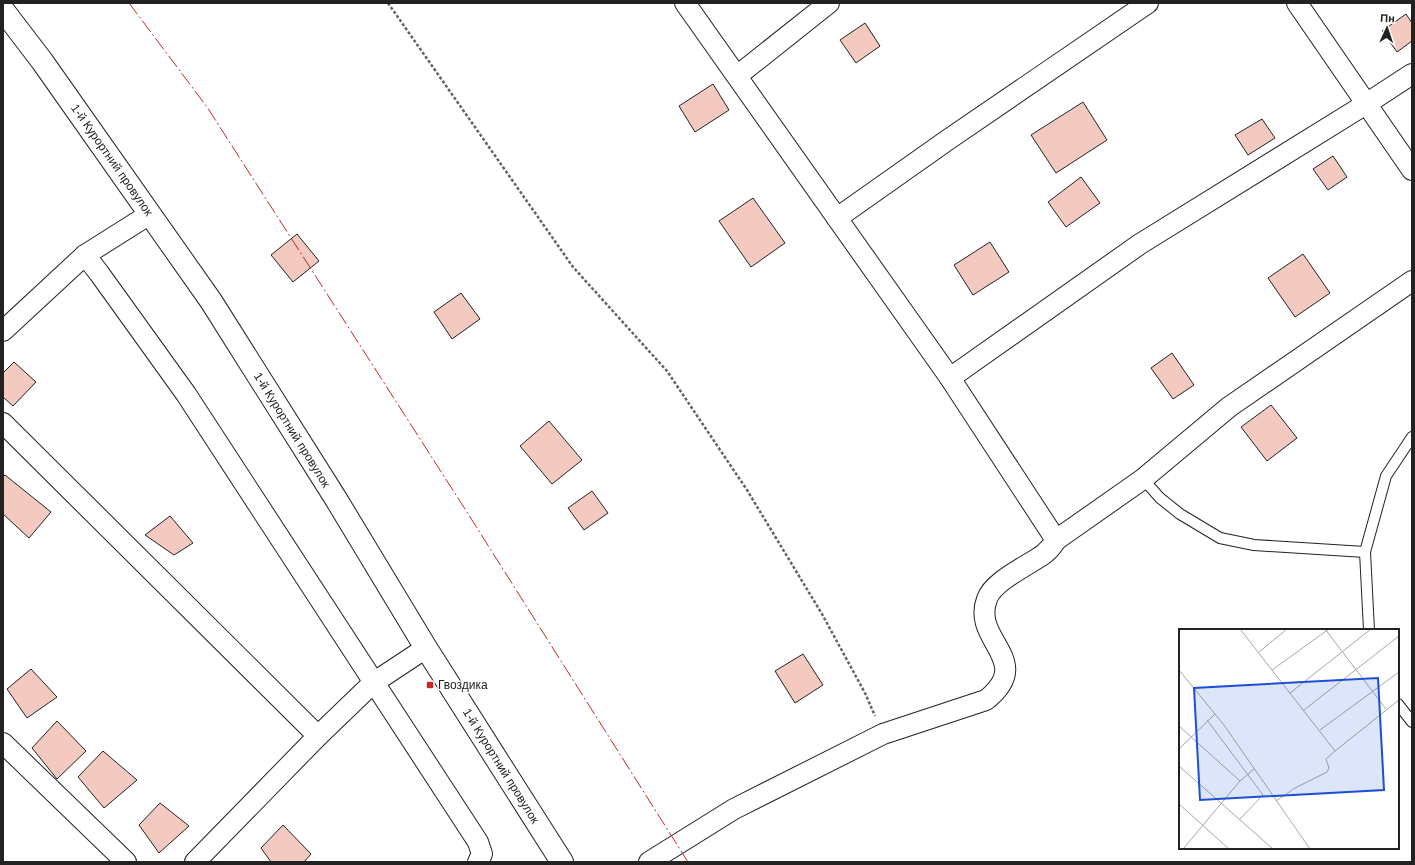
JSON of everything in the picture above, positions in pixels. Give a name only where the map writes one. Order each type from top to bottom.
[{"type":"street","points":[[685,3],[950,378],[1056,540]]},
{"type":"street","points":[[737,76],[829,3]]},
{"type":"street","points":[[837,218],[943,143],[1148,3]]},
{"type":"street","points":[[1298,3],[1412,170]]},
{"type":"street","name":"1-й Курортний провулок","points":[[3,10],[42,61],[219,314],[336,499],[426,648],[562,862]]},
{"type":"street","points":[[950,378],[1140,244],[1412,74]]},
{"type":"street","points":[[3,331],[84,255],[150,214]]},
{"type":"street","points":[[84,255],[99,273],[186,394],[478,842],[482,854],[478,862]]},
{"type":"street","points":[[649,862],[734,809],[883,734],[986,700],[997,692],[1004,681],[1004,661],[986,626],[984,611],[987,598],[995,588],[1010,576],[1045,553],[1056,540],[1143,479],[1229,406],[1412,280]]},
{"type":"street","points":[[3,423],[318,736]]},
{"type":"street","points":[[195,862],[318,736],[373,683],[426,648]]},
{"type":"street","points":[[3,743],[126,862]]},
{"type":"lane","points":[[1369,629],[1365,552],[1386,476],[1412,437]]},
{"type":"lane","points":[[1143,479],[1160,498],[1180,514],[1220,538],[1254,545],[1365,552]]},
{"type":"lane","points":[[1399,705],[1412,722]]},
{"type":"path","points":[[388,3],[573,267],[667,371],[676,384],[747,490],[822,614],[864,693],[883,734]]},
{"type":"building","points":[[1406,14],[1412,23],[1412,41],[1397,52],[1382,31]]},
{"type":"building","points":[[865,23],[880,46],[856,63],[840,40]]},
{"type":"building","points":[[713,84],[729,110],[695,132],[679,106]]},
{"type":"building","points":[[1083,102],[1107,140],[1056,173],[1031,135]]},
{"type":"building","points":[[1262,119],[1275,138],[1248,155],[1235,135]]},
{"type":"building","points":[[1333,156],[1347,177],[1328,190],[1313,169]]},
{"type":"building","points":[[1081,177],[1100,203],[1066,227],[1048,202]]},
{"type":"building","points":[[753,198],[785,243],[751,267],[719,221]]},
{"type":"building","points":[[297,234],[319,261],[293,282],[271,255]]},
{"type":"building","points":[[990,242],[1009,272],[973,295],[954,265]]},
{"type":"building","points":[[1303,254],[1330,293],[1295,317],[1268,278]]},
{"type":"building","points":[[461,293],[480,319],[452,339],[434,312]]},
{"type":"building","points":[[1172,353],[1194,385],[1173,399],[1151,368]]},
{"type":"building","points":[[14,362],[36,382],[13,406],[3,397],[3,373]]},
{"type":"building","points":[[1271,405],[1297,438],[1267,461],[1241,427]]},
{"type":"building","points":[[549,421],[582,460],[552,484],[520,446]]},
{"type":"building","points":[[5,475],[51,512],[29,538],[3,514],[3,477]]},
{"type":"building","points":[[592,491],[608,513],[584,530],[568,508]]},
{"type":"building","points":[[170,516],[193,543],[174,555],[145,535]]},
{"type":"building","points":[[803,654],[823,685],[795,703],[775,671]]},
{"type":"building","points":[[31,669],[57,697],[27,718],[7,689]]},
{"type":"building","points":[[57,721],[86,751],[57,779],[32,748]]},
{"type":"building","points":[[103,751],[137,780],[104,808],[78,777]]},
{"type":"building","points":[[160,803],[189,826],[159,853],[139,825]]},
{"type":"building","points":[[283,825],[311,854],[304,862],[271,862],[261,848]]},
{"type":"power","points":[[129,3],[207,107],[465,509],[688,862]]},
{"type":"place","name":"Гвоздика","points":[[430,685]]}]
